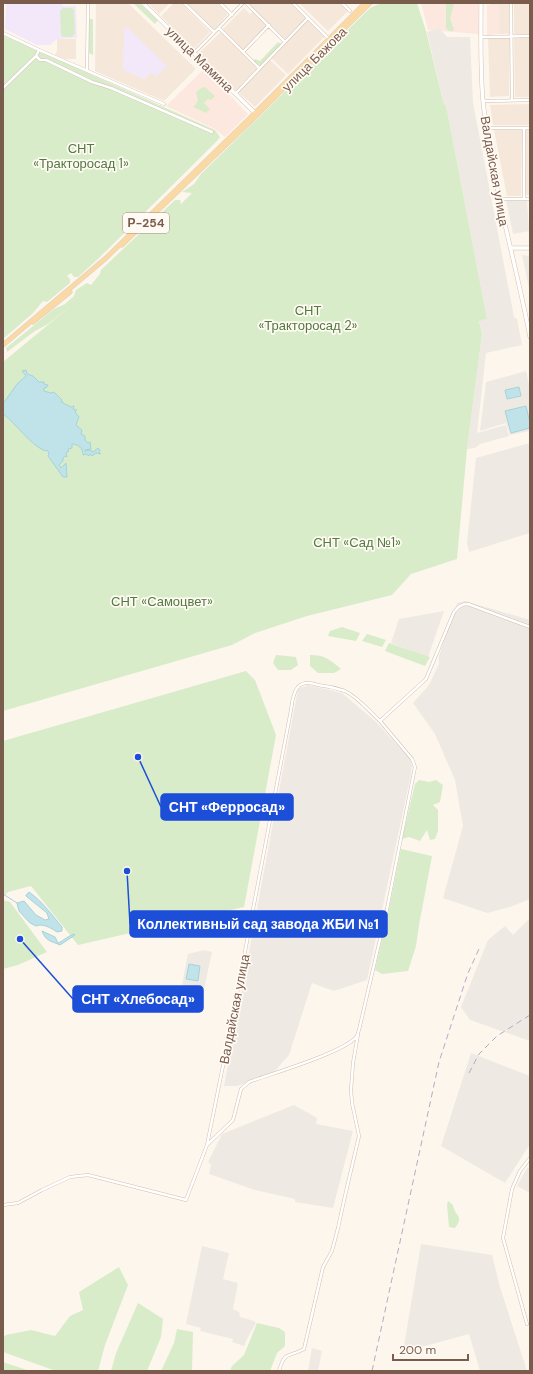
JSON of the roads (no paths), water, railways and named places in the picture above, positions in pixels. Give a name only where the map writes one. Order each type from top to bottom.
[{"type":"main road","name":"улица Бажова","points":[[256,114],[365,3]]},
{"type":"main road","name":"улица Бажова","points":[[256,114],[372,3]]},
{"type":"main road","name":"Р-254","points":[[3,346],[29,324],[38,319],[107,260],[256,114]]},
{"type":"street","points":[[87,70],[88,3]]},
{"type":"street","name":"улица Мамина","points":[[143,3],[256,114]]},
{"type":"street","points":[[184,3],[214,32]]},
{"type":"street","points":[[220,3],[232,14]]},
{"type":"street","points":[[194,53],[243,3]]},
{"type":"street","points":[[246,3],[285,42]]},
{"type":"street","points":[[293,3],[329,39]]},
{"type":"street","points":[[342,3],[350,11]]},
{"type":"street","name":"Валдайская улица","points":[[481,3],[483,101],[486,128],[499,199],[530,337]]},
{"type":"street","points":[[511,3],[512,100]]},
{"type":"street","points":[[236,93],[308,18]]},
{"type":"street","points":[[243,52],[269,26]]},
{"type":"street","points":[[218,28],[259,68]]},
{"type":"street","points":[[3,33],[164,104]]},
{"type":"street","points":[[481,37],[530,36]]},
{"type":"street","points":[[3,88],[36,56],[39,50]]},
{"type":"street","points":[[36,56],[40,60],[46,60],[92,82],[111,88],[212,132]]},
{"type":"street","points":[[483,101],[530,100]]},
{"type":"street","points":[[486,128],[530,128]]},
{"type":"street","points":[[524,128],[524,199]]},
{"type":"street","points":[[499,199],[530,199]]},
{"type":"street","points":[[510,248],[530,248]]},
{"type":"street","points":[[279,1371],[282,1360],[286,1356],[304,1349],[323,1267],[332,1251],[338,1228],[344,1196],[359,1136],[352,1103],[351,1090],[353,1063],[416,767],[412,759],[380,721],[426,679],[454,612],[458,607],[463,604],[468,604],[530,628]]},
{"type":"street","name":"Валдайская улица","points":[[207,1145],[295,692],[298,687],[305,683],[335,688],[351,695],[380,721]]},
{"type":"street","points":[[3,1205],[18,1203],[42,1190],[70,1177],[78,1175],[88,1175],[186,1200],[207,1145],[233,1120],[241,1089],[249,1082],[333,1052],[353,1039],[359,1030]]},
{"type":"street","points":[[527,1324],[503,1238],[512,1188],[520,1170],[530,1158]]},
{"type":"water","points":[[26,370],[27,374],[33,376],[39,382],[44,382],[44,384],[48,385],[44,388],[44,391],[51,393],[54,392],[62,400],[61,402],[71,407],[74,406],[73,409],[77,410],[75,412],[79,417],[76,425],[82,430],[81,434],[85,436],[85,440],[88,443],[90,442],[91,449],[85,451],[91,450],[93,452],[98,448],[100,450],[99,452],[101,454],[96,453],[92,456],[90,454],[89,456],[86,454],[83,455],[80,447],[72,444],[72,448],[68,449],[69,451],[66,453],[67,457],[65,456],[63,458],[63,461],[59,465],[61,468],[66,463],[67,477],[63,477],[48,456],[49,453],[47,450],[45,451],[39,448],[28,439],[14,423],[3,414],[3,404],[17,384],[26,376],[22,371]]},
{"type":"water","points":[[519,387],[521,396],[507,399],[505,390]]},
{"type":"water","points":[[526,406],[530,428],[511,433],[505,411]]},
{"type":"water","points":[[29,892],[51,913],[62,927],[62,931],[57,932],[44,926],[36,926],[30,923],[19,911],[17,903],[24,901],[36,915],[45,920],[49,919],[47,913],[26,896]]},
{"type":"water","points":[[42,931],[55,937],[58,943],[71,935],[75,935],[60,945],[47,939]]},
{"type":"water","points":[[189,964],[200,966],[198,981],[186,979]]},
{"type":"waterway","points":[[3,894],[17,903]]},
{"type":"railway","points":[[372,1371],[439,1062],[468,973],[479,949]]},
{"type":"railway","points":[[469,1073],[479,1054],[497,1036],[530,1015]]},
{"type":"place","name":"СНТ «Ферросад»","points":[[138,757]]},
{"type":"place","name":"Коллективный сад завода ЖБИ №1","points":[[127,871]]},
{"type":"place","name":"СНТ «Хлебосад»","points":[[20,939]]},
{"type":"park label","name":"СНТ «Тракторосад 1»","points":[[81,156]]},
{"type":"park label","name":"СНТ «Тракторосад 2»","points":[[308,318]]},
{"type":"park label","name":"СНТ «Сад №1»","points":[[357,542]]},
{"type":"park label","name":"СНТ «Самоцвет»","points":[[162,601]]}]
